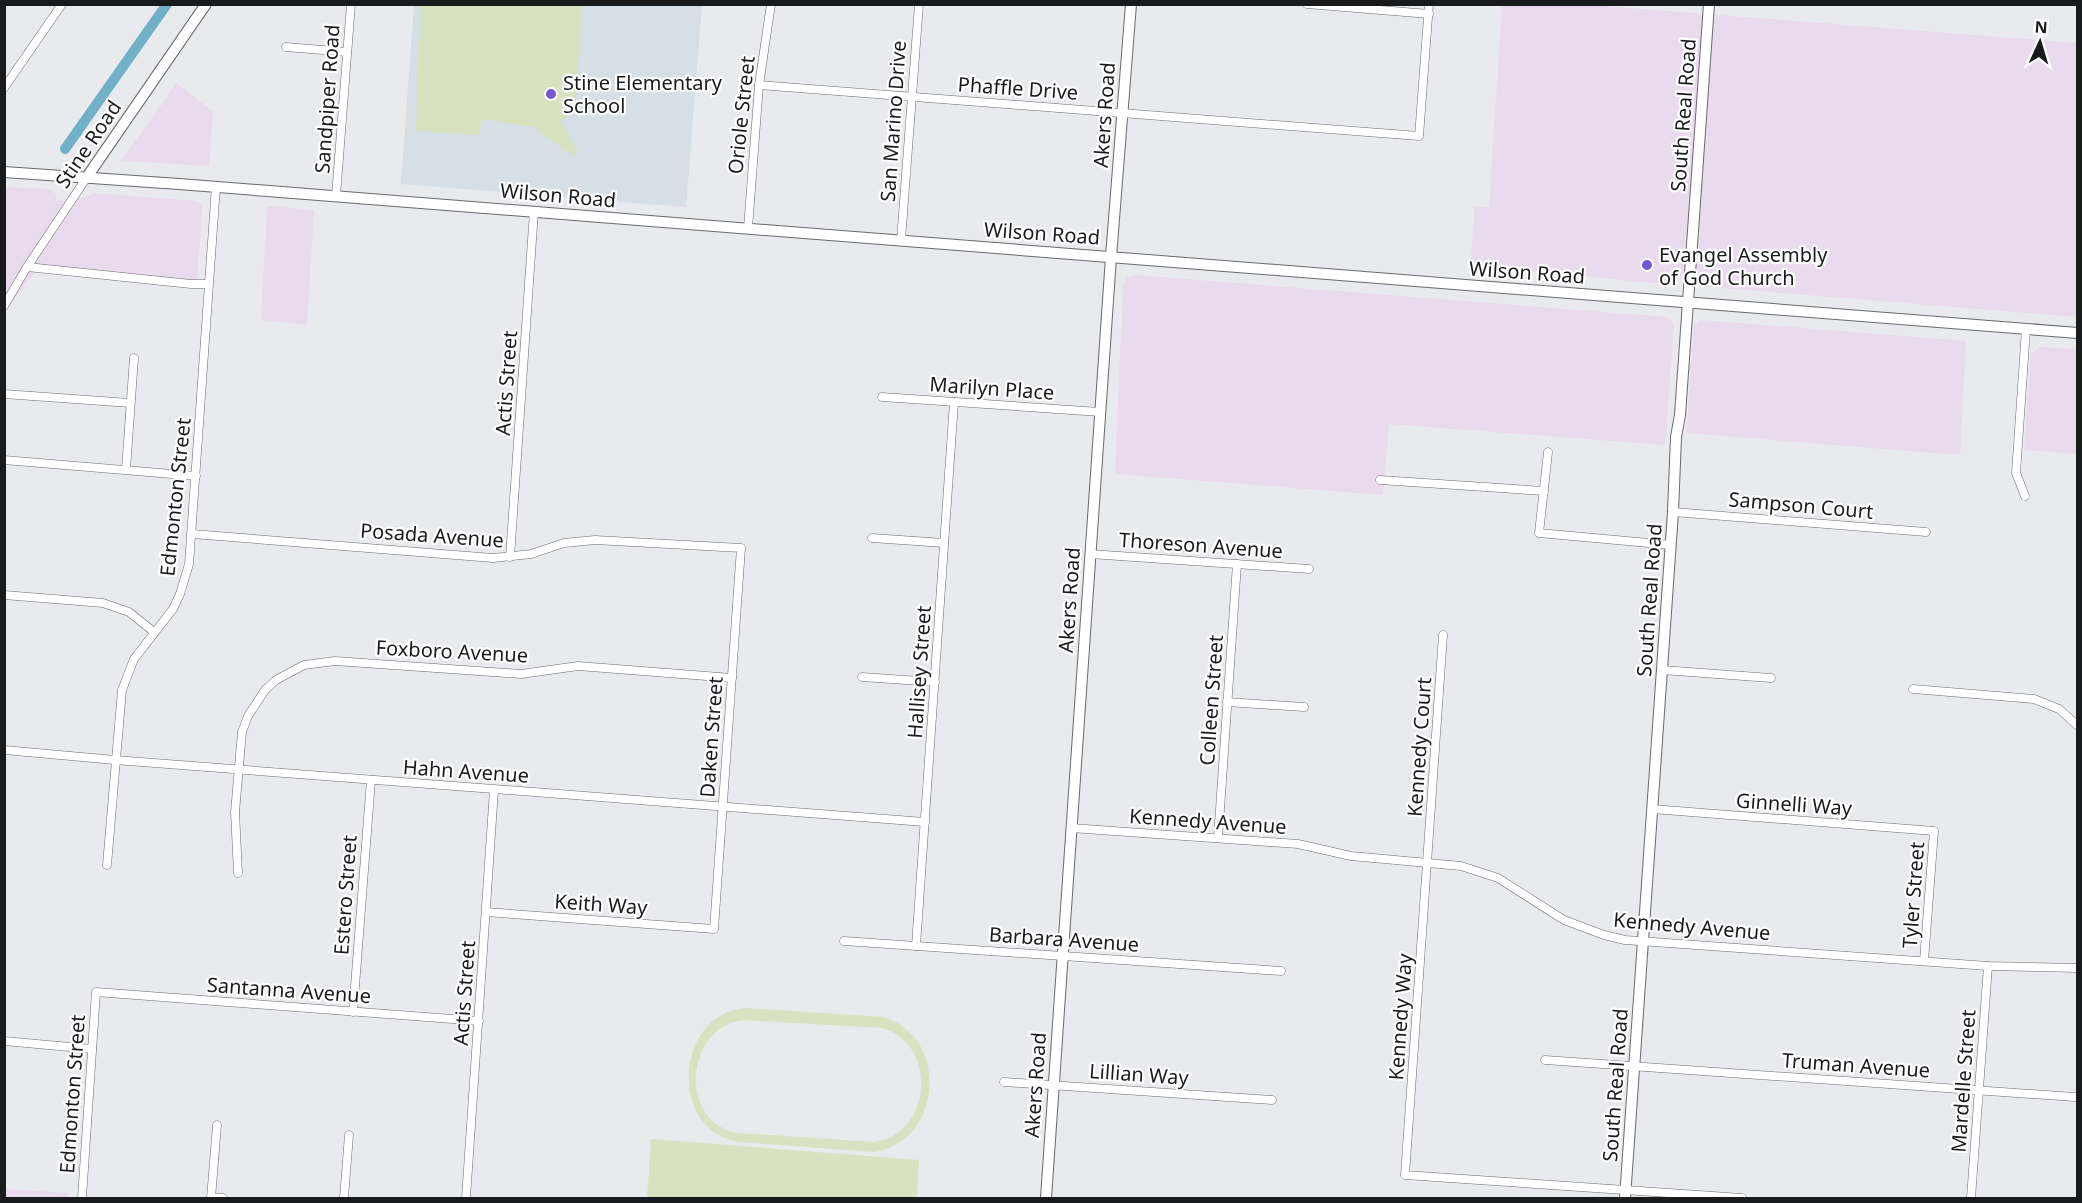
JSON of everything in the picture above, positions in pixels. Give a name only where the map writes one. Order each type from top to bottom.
[{"type":"street","points":[[4,88],[62,4]]},
{"type":"street","name":"Stine Road","points":[[4,306],[87,177],[206,4]]},
{"type":"street","name":"Sandpiper Road","points":[[336,196],[351,4]]},
{"type":"street","name":"Oriole Street","points":[[748,228],[759,85],[771,4]]},
{"type":"street","name":"San Marino Drive","points":[[901,240],[919,4]]},
{"type":"street","name":"Akers Road","points":[[1046,1198],[1111,257],[1131,4]]},
{"type":"street","points":[[1307,4],[1429,14],[1430,4]]},
{"type":"street","name":"South Real Road","points":[[1625,1194],[1671,545],[1676,437],[1709,4]]},
{"type":"street","name":"Phaffle Drive","points":[[759,85],[1419,136],[1429,14]]},
{"type":"street","points":[[286,47],[347,52]]},
{"type":"street","name":"Wilson Road","points":[[4,172],[216,186],[2078,333]]},
{"type":"street","name":"Edmonton Street","points":[[106,865],[122,690],[134,659],[173,609],[189,564],[216,186]]},
{"type":"street","name":"Actis Street","points":[[510,557],[534,212]]},
{"type":"street","points":[[27,267],[208,284]]},
{"type":"street","points":[[2025,495],[2016,473],[2026,329]]},
{"type":"street","points":[[126,469],[134,358]]},
{"type":"street","points":[[4,394],[130,403]]},
{"type":"street","name":"Marilyn Place","points":[[882,397],[1100,412]]},
{"type":"street","name":"Hallisey Street","points":[[916,946],[954,402]]},
{"type":"street","points":[[1548,452],[1539,533],[1671,545]]},
{"type":"street","points":[[4,460],[196,476]]},
{"type":"street","points":[[1380,480],[1544,491]]},
{"type":"street","name":"Sampson Court","points":[[1673,512],[1926,532]]},
{"type":"street","name":"Posada Avenue","points":[[192,534],[493,558],[531,554],[564,543],[596,540],[741,548]]},
{"type":"street","points":[[872,538],[944,543]]},
{"type":"street","name":"Daken Street","points":[[714,929],[741,548]]},
{"type":"street","name":"Thoreson Avenue","points":[[1090,554],[1309,569]]},
{"type":"street","name":"Colleen Street","points":[[1218,838],[1237,564]]},
{"type":"street","points":[[4,595],[103,603],[129,612],[154,632]]},
{"type":"street","name":"Kennedy Court","points":[[1427,862],[1443,635]]},
{"type":"street","name":"Foxboro Avenue","points":[[238,873],[235,812],[242,732],[255,703],[276,680],[290,671],[318,662],[335,661],[502,674],[521,674],[578,666],[732,678]]},
{"type":"street","points":[[1662,670],[1771,678]]},
{"type":"street","points":[[862,677],[935,682]]},
{"type":"street","points":[[1913,689],[2034,699],[2059,709],[2078,726]]},
{"type":"street","points":[[1227,702],[1304,707]]},
{"type":"street","name":"Hahn Avenue","points":[[4,750],[925,822]]},
{"type":"street","name":"Estero Street","points":[[353,1012],[371,780]]},
{"type":"street","name":"Actis Street","points":[[466,1198],[494,790]]},
{"type":"street","name":"Ginnelli Way","points":[[1652,809],[1934,831]]},
{"type":"street","name":"Kennedy Avenue","points":[[1071,828],[1298,844],[1315,846],[1351,856],[1461,866],[1479,870],[1514,886],[1545,909],[1584,928],[1604,935],[1643,941],[1988,966],[2078,968]]},
{"type":"street","name":"Tyler Street","points":[[1924,961],[1934,831]]},
{"type":"street","name":"Kennedy Way","points":[[1427,862],[1405,1175],[1625,1194]]},
{"type":"street","name":"Keith Way","points":[[486,912],[714,929]]},
{"type":"street","name":"Barbara Avenue","points":[[844,940],[1281,971]]},
{"type":"street","name":"Mardelle Street","points":[[1971,1198],[1988,966]]},
{"type":"street","name":"Edmonton Street","points":[[82,1198],[96,992]]},
{"type":"street","name":"Santanna Avenue","points":[[96,992],[478,1021]]},
{"type":"street","points":[[4,1041],[92,1049]]},
{"type":"street","name":"Truman Avenue","points":[[1545,1060],[2075,1097]]},
{"type":"street","name":"Lillian Way","points":[[1004,1082],[1272,1100]]},
{"type":"street","points":[[217,1125],[211,1198],[223,1198]]},
{"type":"street","points":[[344,1198],[349,1135]]},
{"type":"street","points":[[1625,1194],[1742,1198]]},
{"type":"shaded area","name":"Stine Elementary School","points":[[414,5],[702,5],[686,207],[401,184]]},
{"type":"shaded area","points":[[1502,5],[1591,5],[2077,43],[2077,317],[1709,287],[1702,280],[1671,278],[1663,284],[1471,265],[1474,207],[1489,207]]},
{"type":"shaded area","points":[[177,83],[213,112],[209,166],[121,161]]},
{"type":"shaded area","points":[[5,187],[49,189],[56,194],[56,201],[86,197],[94,193],[200,203],[202,208],[197,287],[36,270],[5,312]]},
{"type":"shaded area","points":[[267,206],[314,210],[307,325],[261,320]]},
{"type":"shaded area","points":[[1135,275],[1667,317],[1674,324],[1665,445],[1389,424],[1383,495],[1115,474],[1123,285],[1127,278]]},
{"type":"shaded area","points":[[1701,320],[1966,341],[1960,455],[1686,433],[1694,326]]},
{"type":"shaded area","points":[[2039,347],[2077,349],[2077,454],[2024,450],[2031,354]]},
{"type":"shaded area","points":[[5,1189],[69,1193],[68,1198],[5,1198]]},
{"type":"green space","points":[[420,5],[582,5],[575,113],[561,121],[577,150],[575,157],[532,127],[481,119],[480,135],[416,131]]},
{"type":"green space","points":[[745,1008],[883,1017],[905,1028],[920,1045],[928,1065],[930,1088],[925,1110],[914,1129],[897,1144],[874,1152],[739,1142],[716,1133],[700,1117],[691,1097],[689,1074],[693,1051],[704,1030],[721,1015]],"holes":[[[744,1020],[881,1028],[899,1036],[912,1050],[919,1068],[921,1087],[917,1106],[908,1123],[894,1136],[874,1142],[738,1133],[719,1126],[705,1112],[698,1095],[696,1075],[700,1056],[709,1039],[724,1026]]]},
{"type":"green space","points":[[651,1139],[919,1160],[917,1198],[647,1198]]},
{"type":"waterway","points":[[65,149],[167,4]]},
{"type":"place","name":"Stine Elementary School","points":[[551,94]]},
{"type":"place","name":"Evangel Assembly of God Church","points":[[1647,265]]}]
